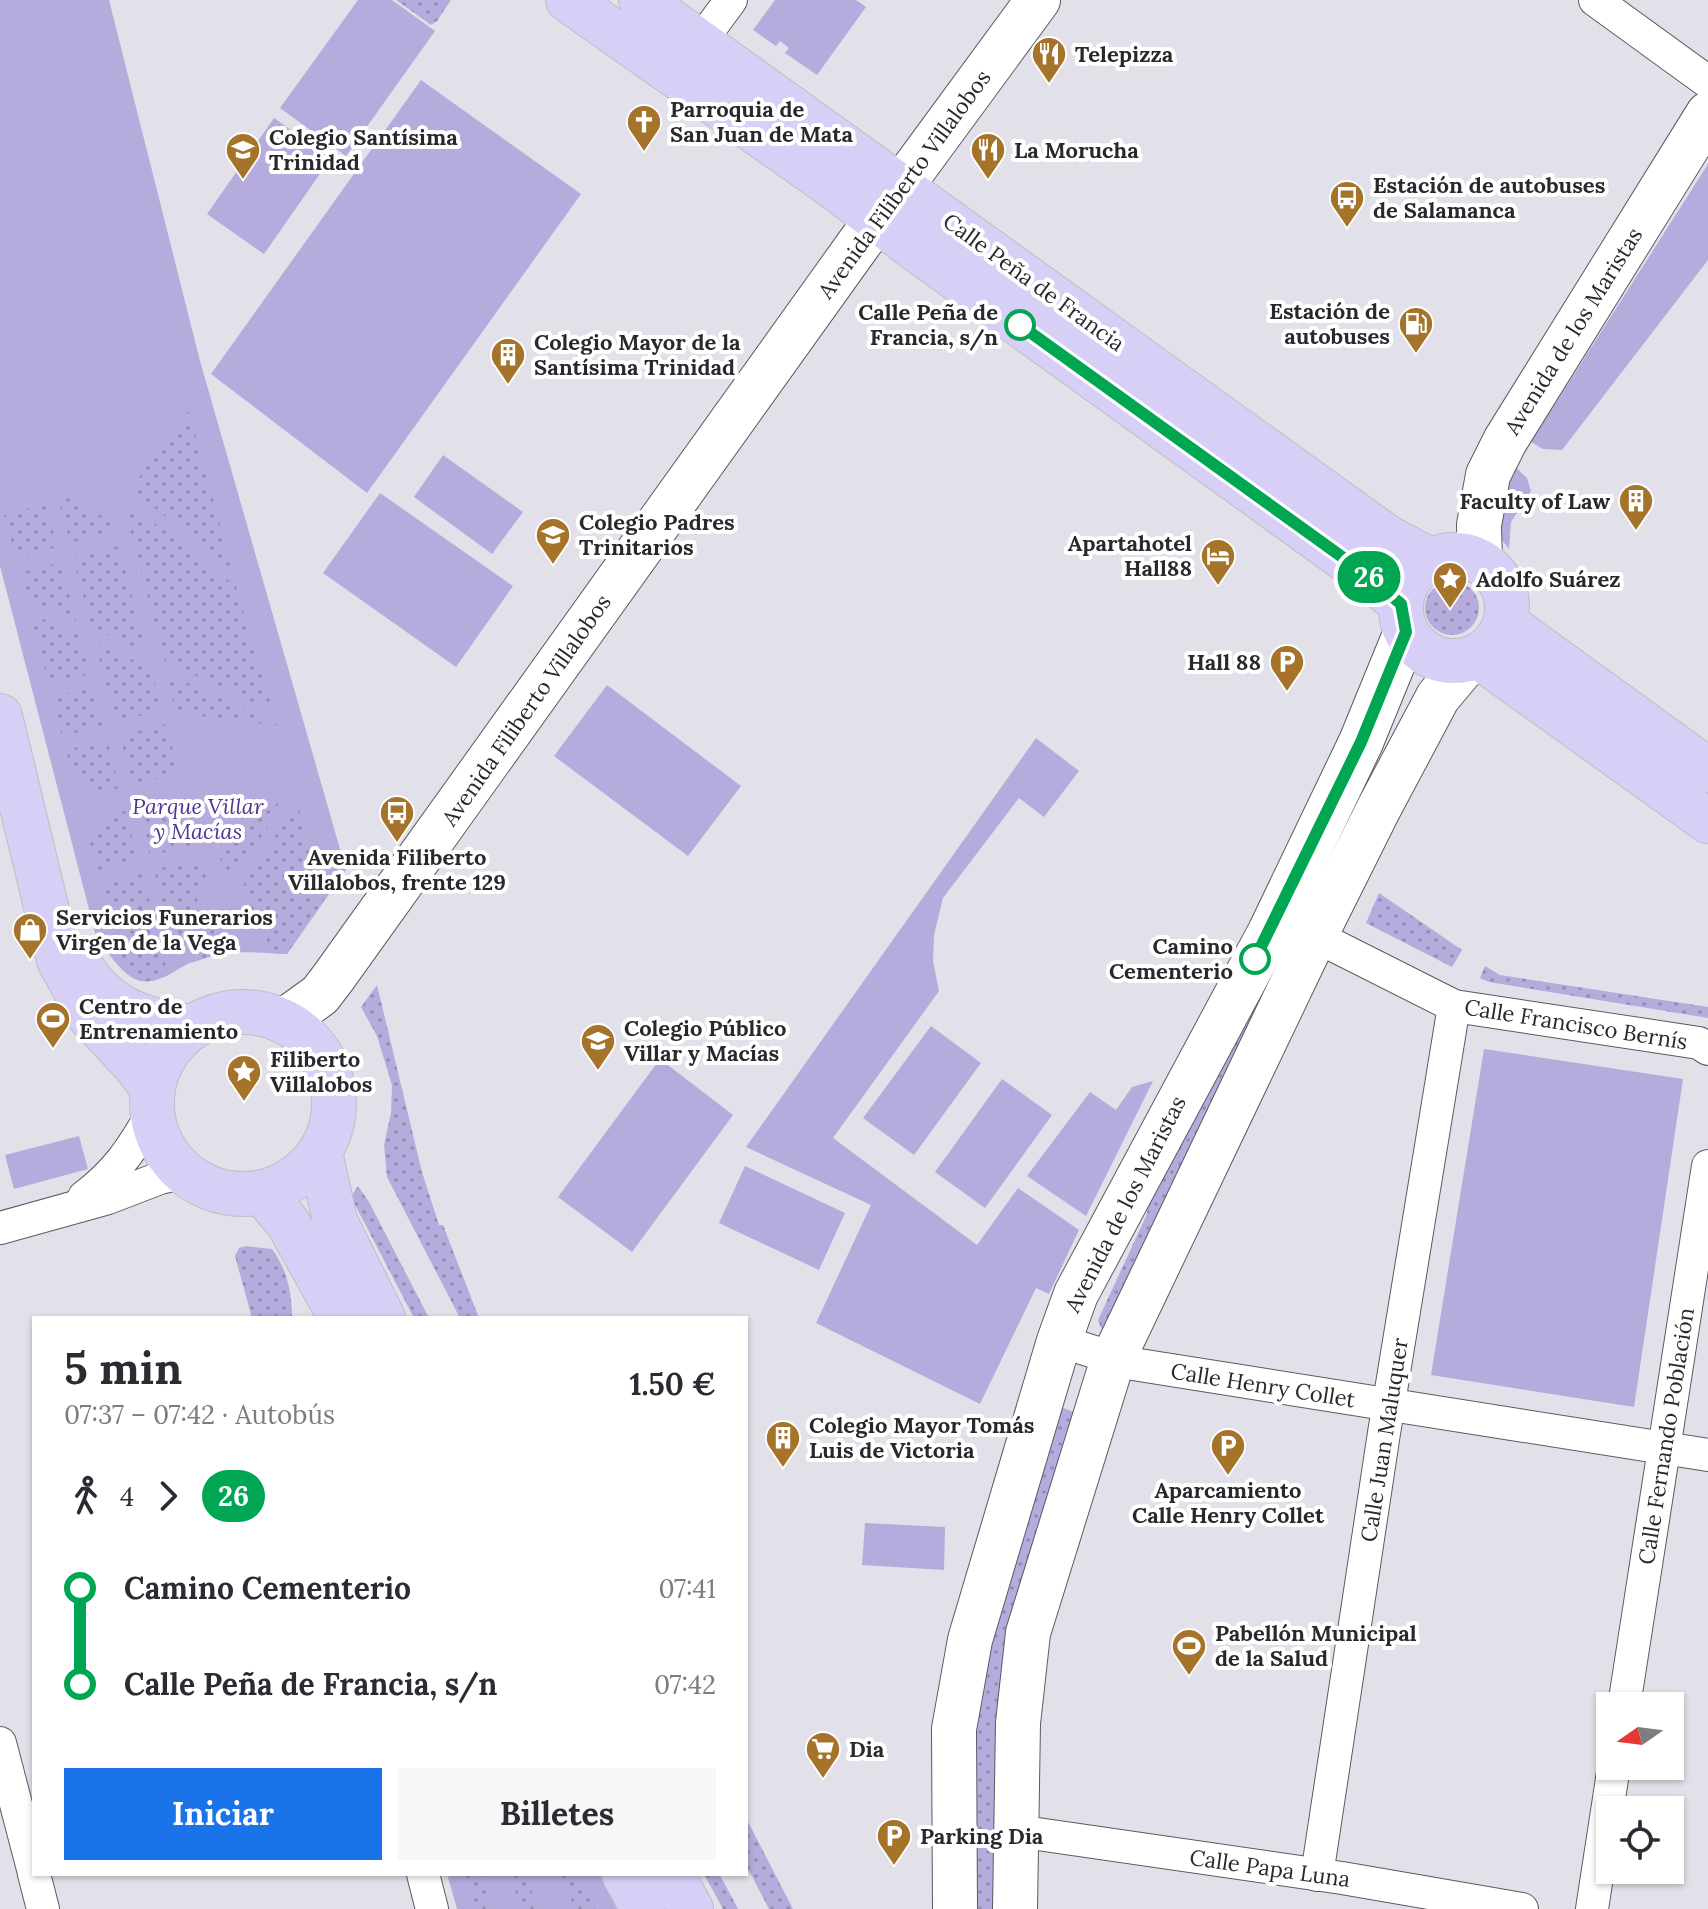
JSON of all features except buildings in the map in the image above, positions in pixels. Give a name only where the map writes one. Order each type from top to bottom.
[{"type":"main road","name":"Calle Peña de Francia","points":[[568,0],[831,185],[890,203],[1374,528],[1430,560]]},
{"type":"main road","name":"Calle Peña de Francia","points":[[641,0],[700,42],[890,203],[1363,572],[1404,618]]},
{"type":"main road","name":"Avenida Filiberto Villalobos","points":[[284,1021],[320,995],[333,978],[1038,0]]},
{"type":"main road","name":"Avenida de los Maristas","points":[[1480,562],[1479,525],[1488,475],[1505,441],[1708,114]]},
{"type":"main road","points":[[1015,1909],[1018,1723],[1028,1633],[1113,1359],[1315,936],[1438,697],[1484,646],[1507,605],[1501,583],[1480,562],[1452,555],[1430,560],[1407,583],[1404,618],[1416,646],[1438,659],[1459,662],[1484,646]]},
{"type":"main road","name":"Avenida de los Maristas","points":[[955,1909],[954,1729],[970,1640],[1059,1341],[1076,1294],[1270,932],[1361,742],[1404,618]]},
{"type":"main road","points":[[1484,646],[1708,770]]},
{"type":"main road","points":[[1484,646],[1708,821]]},
{"type":"main road","points":[[0,716],[59,960],[90,1017],[134,1064],[152,1101],[164,1148],[202,1185],[226,1193],[263,1193],[285,1185],[305,1171],[330,1133],[334,1111],[331,1079],[317,1050],[302,1033],[284,1021],[247,1011],[218,1015],[191,1027],[173,1044],[160,1065],[152,1101]]},
{"type":"main road","points":[[48,912],[85,972],[112,1002],[142,1017],[191,1027]]},
{"type":"main road","points":[[320,1152],[335,1221],[382,1316]]},
{"type":"main road","points":[[263,1193],[288,1223],[340,1316]]},
{"type":"main road","points":[[625,1876],[643,1909]]},
{"type":"main road","points":[[673,1876],[691,1909]]},
{"type":"street","points":[[700,42],[731,0]]},
{"type":"street","points":[[1595,0],[1708,82]]},
{"type":"street","name":"Calle Francisco Bernís","points":[[1315,936],[1454,1006],[1699,1043],[1708,1049]]},
{"type":"street","name":"Calle Juan Maluquer","points":[[1317,1875],[1454,1006]]},
{"type":"street","points":[[69,1209],[108,1179],[124,1162],[152,1101]]},
{"type":"street","name":"Calle Fernando Población","points":[[1626,1692],[1708,1166]]},
{"type":"street","points":[[0,1228],[108,1198],[160,1178],[186,1172]]},
{"type":"street","points":[[314,1267],[314,1316]]},
{"type":"street","name":"Calle Henry Collet","points":[[1059,1341],[1113,1359],[1389,1406],[1708,1455]]},
{"type":"street","points":[[0,1743],[32,1866]]},
{"type":"street","points":[[1592,1909],[1612,1780]]},
{"type":"street","name":"Calle Papa Luna","points":[[1017,1831],[1522,1909]]},
{"type":"street","points":[[35,1876],[43,1909]]},
{"type":"street","points":[[424,1876],[432,1909]]},
{"type":"green space","name":"Parque Villar y Macías","points":[[0,0],[109,0],[200,361],[346,870],[287,954],[221,953],[192,961],[167,976],[140,981],[122,969],[97,940],[0,566]]},
{"type":"green space","points":[[358,0],[392,0],[435,31],[346,156],[280,108]]},
{"type":"green space","points":[[396,0],[451,0],[431,25]]},
{"type":"green space","points":[[775,0],[856,0],[866,7],[817,75],[785,53],[789,48],[780,41],[776,46],[753,30]]},
{"type":"green space","points":[[421,80],[581,194],[367,493],[211,374]]},
{"type":"green space","points":[[274,118],[331,158],[264,254],[207,214]]},
{"type":"green space","points":[[1708,164],[1708,260],[1562,450],[1543,449],[1531,442]]},
{"type":"green space","points":[[189,411],[232,569],[136,493],[133,485]]},
{"type":"green space","points":[[443,455],[523,512],[492,554],[414,497]]},
{"type":"green space","points":[[1510,462],[1527,478],[1531,491],[1511,522],[1509,549],[1499,536]]},
{"type":"green space","points":[[380,493],[513,586],[456,667],[323,573]]},
{"type":"green space","points":[[78,496],[90,512],[111,515],[115,530],[70,543],[59,501]]},
{"type":"green space","points":[[46,504],[57,547],[16,558],[4,515]]},
{"type":"green space","points":[[131,505],[236,586],[273,711],[165,662],[126,514]]},
{"type":"green space","points":[[119,546],[147,652],[92,628],[73,558]]},
{"type":"green space","points":[[61,562],[76,621],[26,599],[20,573]]},
{"type":"green space","points":[[1452,581],[1471,589],[1479,608],[1471,627],[1452,635],[1433,627],[1425,608],[1433,589]]},
{"type":"green space","points":[[30,613],[80,636],[90,674],[49,685]]},
{"type":"green space","points":[[95,643],[151,668],[162,710],[116,722]]},
{"type":"green space","points":[[165,672],[279,726],[176,713]]},
{"type":"green space","points":[[607,685],[741,786],[688,856],[554,756]]},
{"type":"green space","points":[[93,687],[103,726],[62,736],[52,697]]},
{"type":"green space","points":[[166,724],[179,773],[132,785],[120,736]]},
{"type":"green space","points":[[1036,738],[1079,771],[1044,817],[1019,798],[943,898],[934,935],[933,961],[939,991],[833,1138],[977,1245],[1018,1188],[1079,1230],[1049,1294],[1036,1288],[980,1404],[816,1323],[871,1205],[746,1147]]},
{"type":"green space","points":[[107,740],[120,788],[99,793],[91,783],[73,776],[66,750]]},
{"type":"green space","points":[[1371,759],[1369,785],[1106,1330],[1102,1330],[1098,1320],[1147,1214],[1148,1194]]},
{"type":"green space","points":[[292,792],[233,877],[214,851]]},
{"type":"green space","points":[[184,795],[198,844],[150,856],[138,807]]},
{"type":"green space","points":[[297,802],[324,900],[287,954],[273,953],[242,887]]},
{"type":"green space","points":[[126,811],[138,860],[97,870],[90,842],[102,831],[105,815]]},
{"type":"green space","points":[[201,858],[208,885],[197,902],[203,922],[176,958],[154,870]]},
{"type":"green space","points":[[142,874],[152,911],[111,922],[101,884]]},
{"type":"green space","points":[[1379,893],[1462,950],[1452,967],[1366,923]]},
{"type":"green space","points":[[155,923],[168,975],[155,980],[136,979],[124,966],[114,934]]},
{"type":"green space","points":[[211,929],[219,931],[226,952],[187,964]]},
{"type":"green space","points":[[1485,966],[1500,975],[1708,1007],[1708,1018],[1489,982],[1480,978]]},
{"type":"green space","points":[[377,985],[422,1172],[439,1225],[443,1225],[478,1316],[459,1316],[387,1177],[384,1145],[391,1113],[392,1085],[377,1036],[361,1007]]},
{"type":"green space","points":[[931,1026],[981,1063],[914,1155],[863,1118]]},
{"type":"green space","points":[[1484,1049],[1683,1079],[1634,1407],[1431,1375]]},
{"type":"green space","points":[[660,1059],[733,1115],[632,1252],[558,1197]]},
{"type":"green space","points":[[1002,1079],[1052,1115],[985,1208],[935,1172]]},
{"type":"green space","points":[[1153,1081],[1086,1216],[1027,1176],[1090,1092],[1116,1110],[1132,1087]]},
{"type":"green space","points":[[79,1136],[88,1169],[14,1189],[5,1155]]},
{"type":"green space","points":[[745,1166],[845,1213],[819,1270],[719,1223]]},
{"type":"green space","points":[[358,1186],[428,1316],[413,1316],[351,1197]]},
{"type":"green space","points":[[239,1248],[272,1249],[288,1282],[292,1316],[251,1316],[235,1256]]},
{"type":"green space","points":[[1058,1406],[1082,1415],[999,1909],[971,1909],[968,1764],[988,1637]]},
{"type":"green space","points":[[865,1523],[945,1527],[944,1570],[862,1565]]},
{"type":"green space","points":[[748,1822],[793,1909],[769,1909],[748,1869]]},
{"type":"green space","points":[[448,1876],[601,1876],[618,1909],[457,1909]]},
{"type":"green space","points":[[466,1876],[483,1876],[492,1909],[474,1909]]},
{"type":"green space","points":[[512,1876],[524,1876],[541,1909],[520,1909]]},
{"type":"green space","points":[[558,1876],[578,1876],[595,1909],[576,1909]]},
{"type":"green space","points":[[705,1876],[721,1876],[738,1909],[723,1909]]},
{"type":"bus line","name":"26","points":[[1020,325],[1363,572],[1401,604],[1406,632],[1386,685],[1333,803],[1255,959]]},
{"type":"place","name":"Telepizza","points":[[1049,85]]},
{"type":"place","name":"Parroquia de San Juan de Mata","points":[[644,153]]},
{"type":"place","name":"Colegio Santísima Trinidad","points":[[243,181]]},
{"type":"place","name":"La Morucha","points":[[988,181]]},
{"type":"place","name":"Estación de autobuses de Salamanca","points":[[1347,229]]},
{"type":"place","name":"Calle Peña de Francia, s/n","points":[[1020,325]]},
{"type":"place","name":"Estación de autobuses","points":[[1416,355]]},
{"type":"place","name":"Colegio Mayor de la Santísima Trinidad","points":[[508,386]]},
{"type":"place","name":"Faculty of Law","points":[[1636,532]]},
{"type":"place","name":"Colegio Padres Trinitarios","points":[[553,566]]},
{"type":"place","name":"Apartahotel Hall88","points":[[1218,587]]},
{"type":"place","name":"Adolfo Suárez","points":[[1450,610]]},
{"type":"place","name":"Hall 88","points":[[1287,693]]},
{"type":"place","name":"Avenida Filiberto Villalobos, frente 129","points":[[397,844]]},
{"type":"place","name":"Camino Cementerio","points":[[1255,959]]},
{"type":"place","name":"Servicios Funerarios Virgen de la Vega","points":[[30,961]]},
{"type":"place","name":"Centro de Entrenamiento","points":[[53,1050]]},
{"type":"place","name":"Colegio Público Villar y Macías","points":[[598,1072]]},
{"type":"place","name":"Filiberto Villalobos","points":[[244,1103]]},
{"type":"place","name":"Colegio Mayor Tomás Luis de Victoria","points":[[783,1469]]},
{"type":"place","name":"Aparcamiento Calle Henry Collet","points":[[1228,1477]]},
{"type":"place","name":"Pabellón Municipal de la Salud","points":[[1189,1677]]},
{"type":"place","name":"Dia","points":[[823,1780]]},
{"type":"place","name":"Parking Dia","points":[[894,1867]]}]
